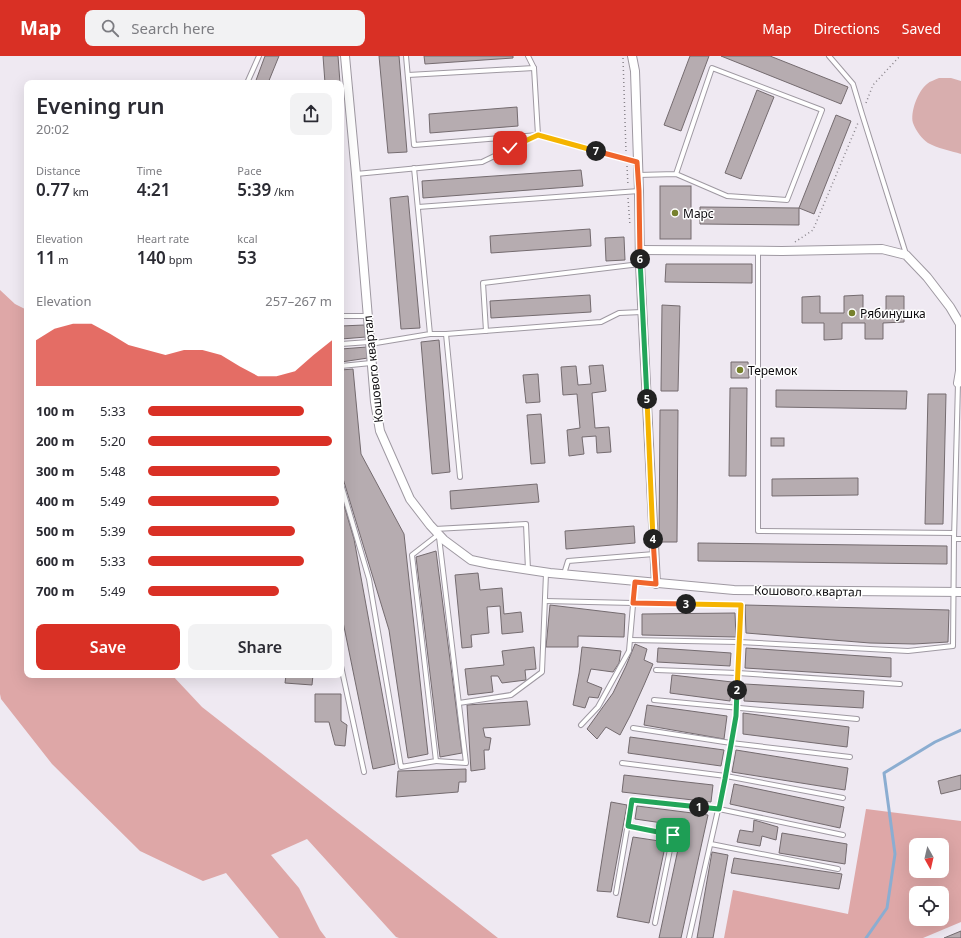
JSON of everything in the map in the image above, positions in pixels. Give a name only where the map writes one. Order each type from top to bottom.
[{"type":"street","name":"Кошового квартал","points":[[345,56],[374,402],[380,431],[410,499],[444,540],[471,560],[564,575],[734,590],[957,592]]},
{"type":"street","points":[[632,56],[635,71],[640,264],[656,584]]},
{"type":"street","points":[[640,250],[758,251],[882,249],[906,255],[927,277],[950,307],[960,324],[960,371],[958,383]]},
{"type":"lane","points":[[248,80],[259,56]]},
{"type":"lane","points":[[406,56],[414,145],[538,135],[637,162]]},
{"type":"lane","points":[[528,56],[534,68],[538,135]]},
{"type":"lane","points":[[829,56],[853,84],[906,255]]},
{"type":"lane","points":[[408,75],[534,68]]},
{"type":"lane","points":[[638,175],[676,174],[727,196],[787,200],[822,110],[712,68],[676,174]]},
{"type":"lane","points":[[356,174],[482,162],[538,135]]},
{"type":"lane","points":[[414,168],[430,334]]},
{"type":"lane","points":[[418,207],[639,191]]},
{"type":"lane","points":[[758,251],[758,531],[954,533]]},
{"type":"lane","points":[[486,331],[483,283],[640,264]]},
{"type":"lane","points":[[344,344],[370,343],[430,334],[601,322],[619,313],[642,312]]},
{"type":"lane","points":[[344,316],[367,316]]},
{"type":"lane","points":[[446,334],[460,477]]},
{"type":"lane","points":[[344,366],[371,363]]},
{"type":"lane","points":[[630,640],[739,642],[908,651],[954,646],[957,592],[954,533],[958,383]]},
{"type":"lane","points":[[344,494],[369,579],[401,767],[436,761],[466,762],[436,532]]},
{"type":"lane","points":[[436,761],[412,555],[436,532],[526,524],[528,570]]},
{"type":"lane","points":[[954,539],[961,539]]},
{"type":"lane","points":[[564,575],[568,561],[654,554]]},
{"type":"lane","points":[[459,703],[512,695],[542,672],[546,573]]},
{"type":"lane","points":[[581,726],[598,707],[629,651],[635,582]]},
{"type":"lane","points":[[545,600],[741,605],[736,716],[726,776],[689,938]]},
{"type":"lane","points":[[656,670],[900,684]]},
{"type":"lane","points":[[344,678],[364,772]]},
{"type":"lane","points":[[654,700],[857,719]]},
{"type":"lane","points":[[633,728],[731,743],[850,757]]},
{"type":"lane","points":[[622,763],[726,776],[843,798]]},
{"type":"lane","points":[[616,893],[632,800],[719,809],[843,835]]},
{"type":"lane","points":[[628,826],[673,835],[655,923]]},
{"type":"lane","points":[[710,844],[838,869]]},
{"type":"path","points":[[794,242],[813,230],[874,85],[900,56]]},
{"type":"shaded area","points":[[939,78],[951,78],[961,81],[961,154],[928,143],[919,134],[913,123],[912,118],[918,97],[928,83]]},
{"type":"shaded area","points":[[0,290],[15,304],[24,308],[24,678],[175,678],[202,707],[498,938],[396,937],[307,839],[271,855],[299,888],[320,930],[326,938],[279,938],[226,873],[203,881],[140,851],[52,764],[1,699]]},
{"type":"shaded area","points":[[866,809],[961,821],[961,922],[923,938],[724,938],[733,890],[848,914]]},
{"type":"building","points":[[265,56],[279,56],[269,80],[256,80]]},
{"type":"building","points":[[323,56],[338,56],[340,80],[325,80]]},
{"type":"building","points":[[379,56],[399,56],[407,152],[388,153]]},
{"type":"building","points":[[424,56],[513,56],[513,58],[425,64]]},
{"type":"building","points":[[690,56],[709,56],[681,131],[664,125]]},
{"type":"building","points":[[721,56],[770,56],[848,87],[841,104]]},
{"type":"building","points":[[757,90],[774,97],[741,179],[725,173]]},
{"type":"building","points":[[517,107],[518,126],[430,133],[429,114]]},
{"type":"building","points":[[836,115],[851,121],[814,214],[799,208]]},
{"type":"building","points":[[581,170],[583,186],[423,198],[422,181]]},
{"type":"building","name":"Марс","points":[[660,186],[691,186],[691,239],[660,239]]},
{"type":"building","points":[[408,196],[420,328],[401,329],[390,198]]},
{"type":"building","points":[[700,207],[799,208],[799,225],[700,224]]},
{"type":"building","points":[[590,229],[591,246],[491,253],[490,236]]},
{"type":"building","points":[[624,237],[625,260],[606,261],[605,238]]},
{"type":"building","points":[[666,264],[752,264],[752,283],[665,282]]},
{"type":"building","points":[[590,295],[591,312],[491,318],[490,301]]},
{"type":"building","points":[[863,295],[863,313],[886,312],[886,296],[904,296],[904,322],[883,323],[883,339],[865,339],[865,323],[842,323],[842,339],[824,340],[824,323],[802,323],[802,297],[820,296],[820,313],[844,313],[844,296]]},
{"type":"building","points":[[662,305],[680,306],[678,391],[661,391]]},
{"type":"building","points":[[364,325],[366,337],[344,339],[344,326]]},
{"type":"building","points":[[439,340],[450,472],[432,474],[421,342]]},
{"type":"building","points":[[367,347],[368,358],[344,362],[344,349]]},
{"type":"building","name":"Теремок","points":[[731,362],[748,362],[749,378],[731,378]]},
{"type":"building","points":[[603,365],[606,391],[592,393],[595,428],[609,427],[611,452],[597,453],[596,436],[582,437],[584,454],[569,456],[567,430],[580,428],[577,394],[563,395],[561,367],[576,366],[578,385],[591,384],[589,366]]},
{"type":"building","points":[[353,369],[361,454],[404,534],[428,754],[408,758],[389,630],[344,482],[344,370]]},
{"type":"building","points":[[538,374],[540,402],[526,403],[523,375]]},
{"type":"building","points":[[730,388],[747,388],[746,476],[729,476]]},
{"type":"building","points":[[776,390],[907,391],[906,409],[776,407]]},
{"type":"building","points":[[928,394],[946,394],[943,524],[925,524]]},
{"type":"building","points":[[660,410],[678,410],[677,542],[659,542]]},
{"type":"building","points":[[541,414],[545,463],[531,464],[527,415]]},
{"type":"building","points":[[771,438],[784,438],[784,446],[771,446]]},
{"type":"building","points":[[858,478],[858,495],[772,496],[772,479]]},
{"type":"building","points":[[537,484],[539,502],[451,509],[450,491]]},
{"type":"building","points":[[344,505],[354,539],[395,764],[373,769],[344,627]]},
{"type":"building","points":[[634,526],[635,543],[566,549],[565,531]]},
{"type":"building","points":[[698,543],[947,546],[947,564],[698,561]]},
{"type":"building","points":[[436,551],[462,753],[440,757],[416,557]]},
{"type":"building","points":[[478,573],[480,590],[502,588],[504,614],[521,612],[523,632],[502,634],[500,606],[487,607],[489,633],[471,635],[472,647],[462,648],[455,575]]},
{"type":"building","points":[[550,605],[625,614],[624,637],[578,636],[578,647],[546,647]]},
{"type":"building","points":[[745,605],[949,610],[948,642],[914,644],[870,643],[746,633]]},
{"type":"building","points":[[735,613],[736,637],[642,635],[642,614]]},
{"type":"building","points":[[635,644],[647,649],[644,660],[653,664],[620,735],[606,727],[597,739],[587,729],[613,693]]},
{"type":"building","points":[[534,647],[536,669],[525,670],[526,680],[502,683],[498,676],[491,676],[493,692],[468,695],[465,669],[504,665],[502,651]]},
{"type":"building","points":[[582,647],[621,651],[619,663],[613,672],[591,669],[587,682],[602,688],[598,698],[589,697],[585,708],[573,705]]},
{"type":"building","points":[[658,648],[731,653],[730,666],[657,662]]},
{"type":"building","points":[[746,648],[891,658],[891,677],[745,668]]},
{"type":"building","points":[[672,675],[732,682],[730,701],[670,693]]},
{"type":"building","points":[[286,678],[313,678],[312,685],[285,683]]},
{"type":"building","points":[[745,684],[864,691],[863,708],[744,701]]},
{"type":"building","points":[[315,694],[341,694],[341,721],[347,725],[345,746],[335,745],[329,722],[315,722]]},
{"type":"building","points":[[527,701],[530,725],[483,728],[485,737],[491,738],[489,750],[484,750],[485,769],[471,771],[467,705]]},
{"type":"building","points":[[647,705],[727,716],[724,739],[644,725]]},
{"type":"building","points":[[743,713],[849,727],[847,747],[743,734]]},
{"type":"building","points":[[630,737],[724,750],[721,766],[628,753]]},
{"type":"building","points":[[736,750],[848,768],[845,790],[732,772]]},
{"type":"building","points":[[466,769],[466,782],[459,782],[458,792],[396,797],[398,771]]},
{"type":"building","points":[[624,775],[713,785],[711,802],[622,792]]},
{"type":"building","points":[[961,775],[961,789],[941,794],[938,781]]},
{"type":"building","points":[[734,784],[844,807],[840,828],[730,804]]},
{"type":"building","points":[[611,802],[627,805],[611,892],[597,891]]},
{"type":"building","points":[[637,806],[708,815],[681,938],[659,938],[683,826],[635,819]]},
{"type":"building","points":[[754,820],[778,827],[776,840],[762,836],[760,846],[737,842],[740,830],[753,832]]},
{"type":"building","points":[[782,833],[847,844],[845,864],[779,853]]},
{"type":"building","points":[[633,837],[666,842],[649,923],[617,917]]},
{"type":"building","points":[[712,852],[728,855],[713,938],[697,938]]},
{"type":"building","points":[[734,858],[842,874],[839,889],[731,873]]},
{"type":"building","points":[[961,931],[961,938],[944,938]]},
{"type":"waterway","points":[[866,938],[887,908],[895,854],[884,773],[935,742],[961,730]]},
{"type":"place","name":"Марс","points":[[675,213]]},
{"type":"place","name":"Рябинушка","points":[[852,313]]},
{"type":"place","name":"Теремок","points":[[740,370]]},
{"type":"route","points":[[510,148],[538,135],[637,162],[640,264],[656,584],[635,582],[633,603],[741,605],[736,716],[719,809],[632,800],[628,826],[673,835]]}]
